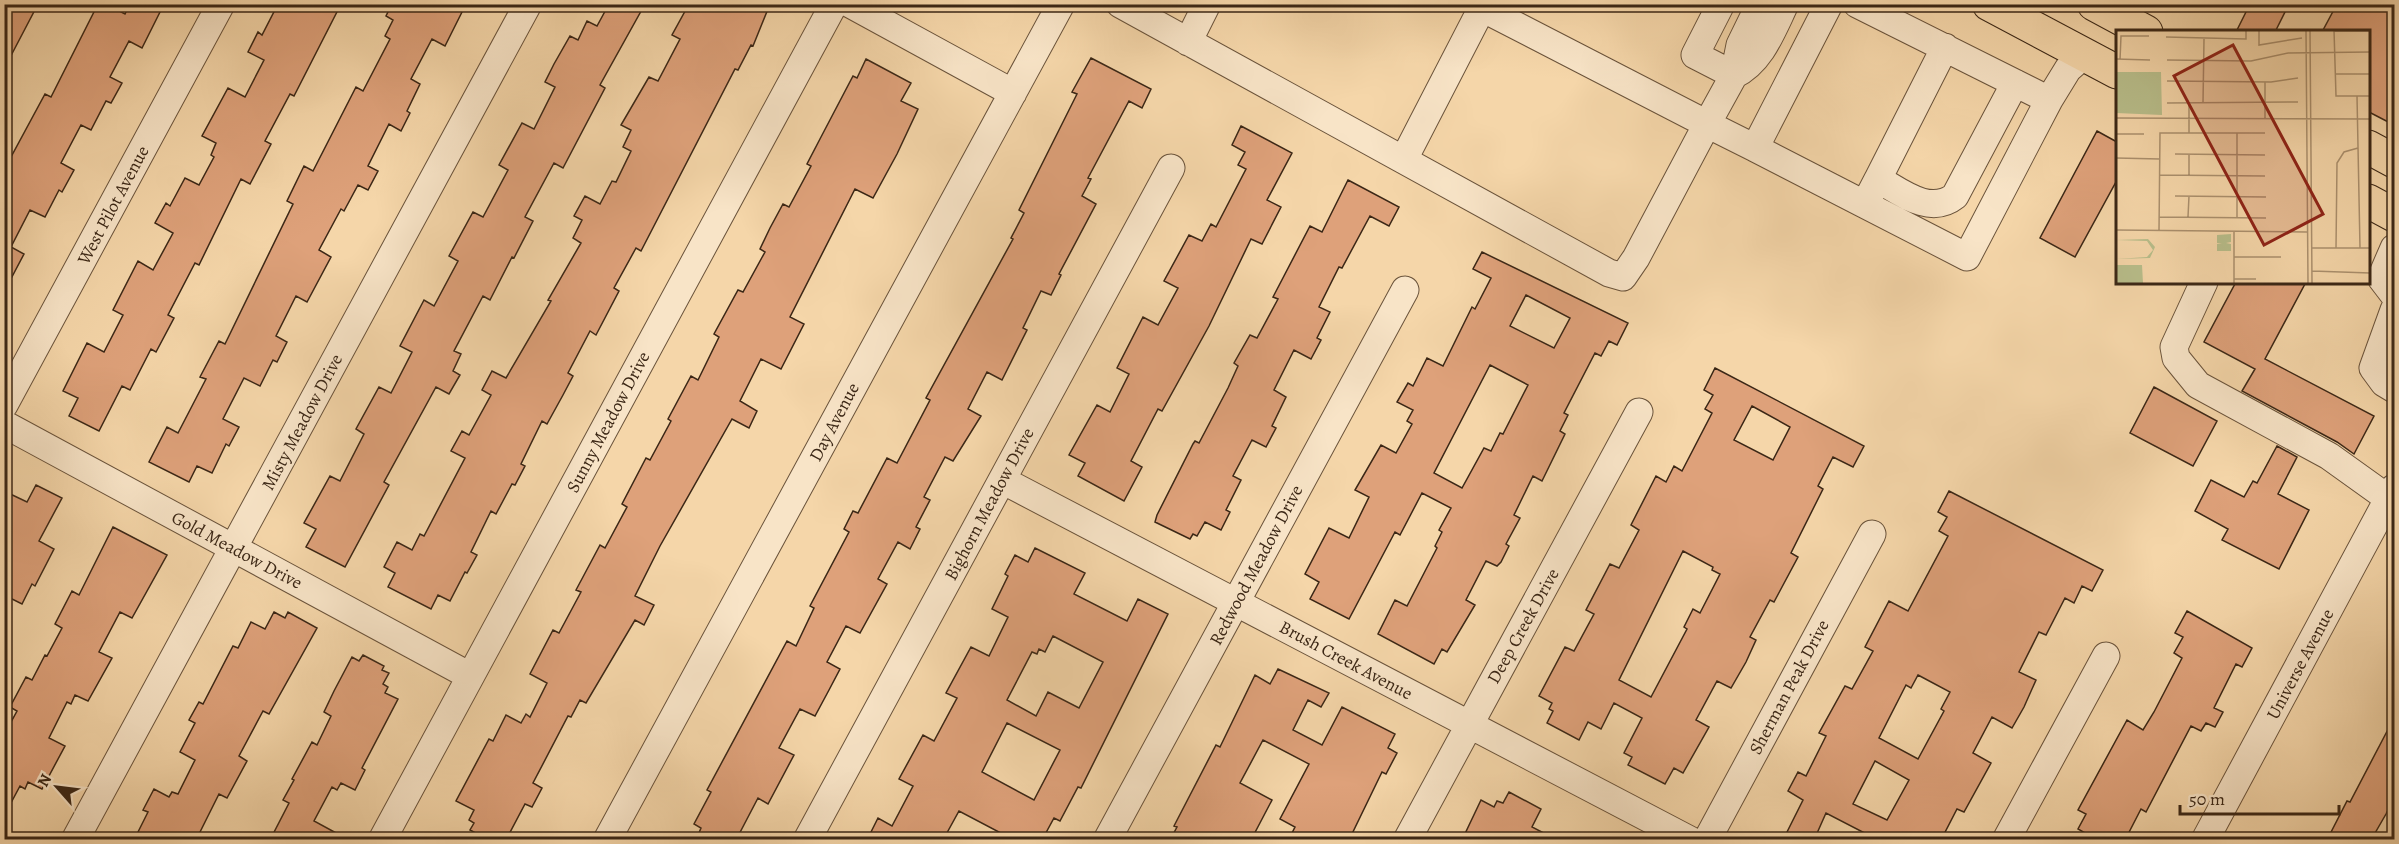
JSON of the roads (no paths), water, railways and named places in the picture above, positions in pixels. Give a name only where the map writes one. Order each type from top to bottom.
[{"type":"main road","points":[[1989,4],[2116,71]]},
{"type":"main road","points":[[2094,4],[2142,30]]},
{"type":"main road","points":[[2084,55],[2116,52]]},
{"type":"main road","points":[[2369,148],[2394,161]]},
{"type":"main road","points":[[2369,202],[2394,215]]},
{"type":"street","name":"West Pilot Avenue","points":[[4,405],[221,4]]},
{"type":"street","name":"Misty Meadow Drive","points":[[75,840],[528,4]]},
{"type":"street","name":"Sunny Meadow Drive","points":[[393,836],[470,676],[834,4]]},
{"type":"street","points":[[850,4],[1012,93]]},
{"type":"street","name":"Day Avenue","points":[[608,840],[1061,4]]},
{"type":"street","points":[[1120,4],[1609,273],[1623,277],[1627,275],[1734,75],[1740,45],[1760,4]]},
{"type":"street","points":[[1188,42],[1207,4]]},
{"type":"street","points":[[1721,4],[1695,55],[1734,75]]},
{"type":"street","points":[[1734,75],[1748,68],[1759,54],[1785,4]]},
{"type":"street","points":[[1755,147],[1829,4]]},
{"type":"street","points":[[1857,4],[2049,100]]},
{"type":"street","points":[[1404,159],[1483,7],[1967,256],[2049,100],[2068,69],[2084,55]]},
{"type":"street","points":[[1865,204],[1945,47]]},
{"type":"street","points":[[1878,179],[1927,204],[1947,202],[1960,188],[2015,83]]},
{"type":"street","name":"Bighorn Meadow Drive","points":[[807,840],[1171,168]]},
{"type":"street","points":[[2394,248],[2381,278],[2394,295]]},
{"type":"street","points":[[2203,284],[2174,348],[2176,358],[2198,385],[2392,493]]},
{"type":"street","name":"Redwood Meadow Drive","points":[[1107,840],[1405,290]]},
{"type":"street","points":[[2394,310],[2373,368],[2384,383],[2394,388]]},
{"type":"street","name":"Deep Creek Drive","points":[[1407,840],[1639,412]]},
{"type":"street","name":"Gold Meadow Drive","points":[[4,424],[470,676]]},
{"type":"street","name":"Brush Creek Avenue","points":[[1002,480],[1690,840]]},
{"type":"street","name":"Universe Avenue","points":[[2205,840],[2392,493]]},
{"type":"street","name":"Sherman Peak Drive","points":[[1707,840],[1872,534]]},
{"type":"street","points":[[2010,838],[2106,656]]}]
